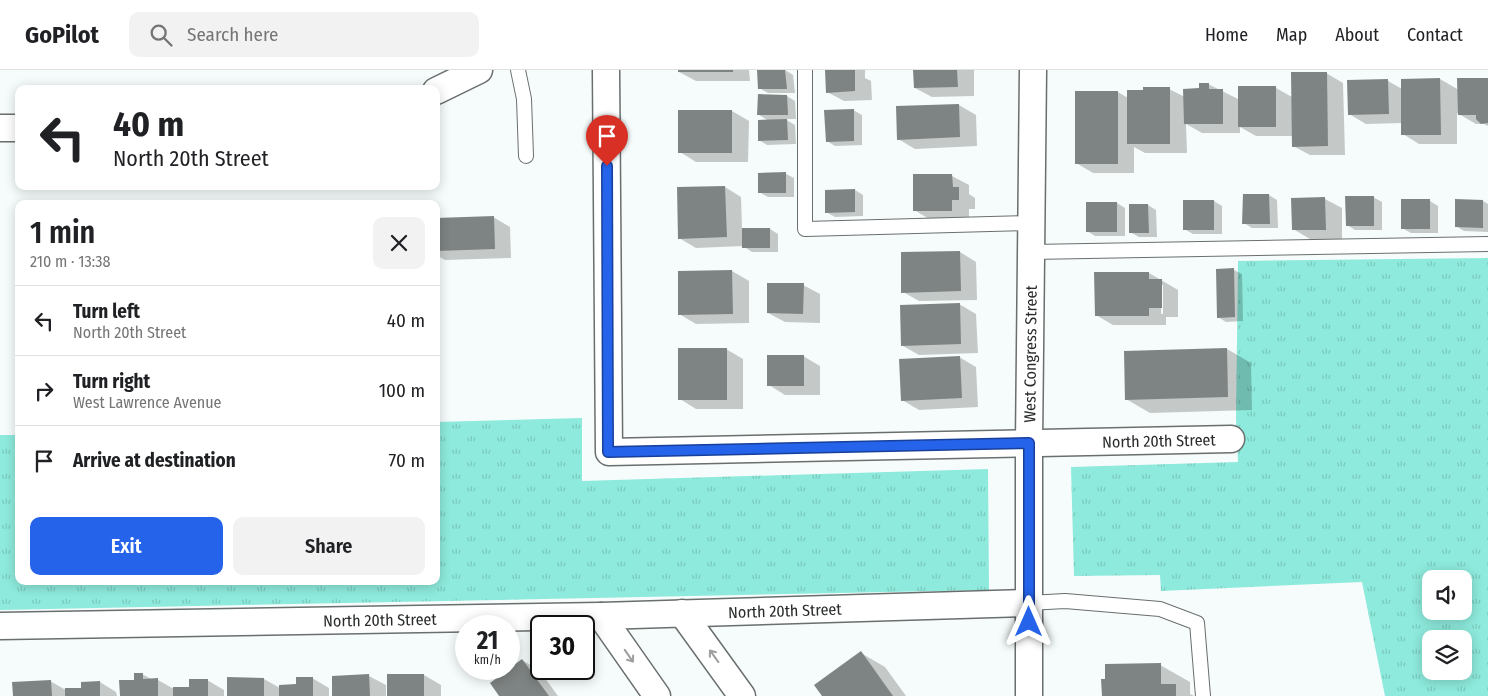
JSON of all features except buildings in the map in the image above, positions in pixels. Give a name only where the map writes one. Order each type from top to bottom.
[{"type":"street","points":[[440,89],[479,70]]},
{"type":"street","name":"North 20th Street","points":[[606,70],[608,452],[1231,439]]},
{"type":"street","name":"West Congress Street","points":[[1029,696],[1029,443],[1033,70]]},
{"type":"street","points":[[0,128],[15,128]]},
{"type":"street","name":"North 20th Street","points":[[0,626],[601,616],[1029,604]]},
{"type":"street","points":[[682,613],[742,696]]},
{"type":"street","points":[[601,616],[657,696]]},
{"type":"lane","points":[[518,70],[524,99],[526,156]]},
{"type":"lane","points":[[805,70],[805,229],[1032,223]]},
{"type":"lane","points":[[1031,252],[1488,244]]},
{"type":"lane","points":[[1029,604],[1065,601],[1160,609],[1197,623],[1202,696]]},
{"type":"green space","points":[[1488,258],[1488,696],[1385,696],[1362,582],[1161,591],[1160,575],[1074,576],[1071,467],[1238,462],[1236,418],[1238,261]]},
{"type":"green space","points":[[582,418],[582,481],[988,469],[989,590],[0,610],[0,435],[15,435],[15,585],[440,585],[440,422]]},
{"type":"route","points":[[607,166],[608,452],[1029,443],[1029,622]]}]
